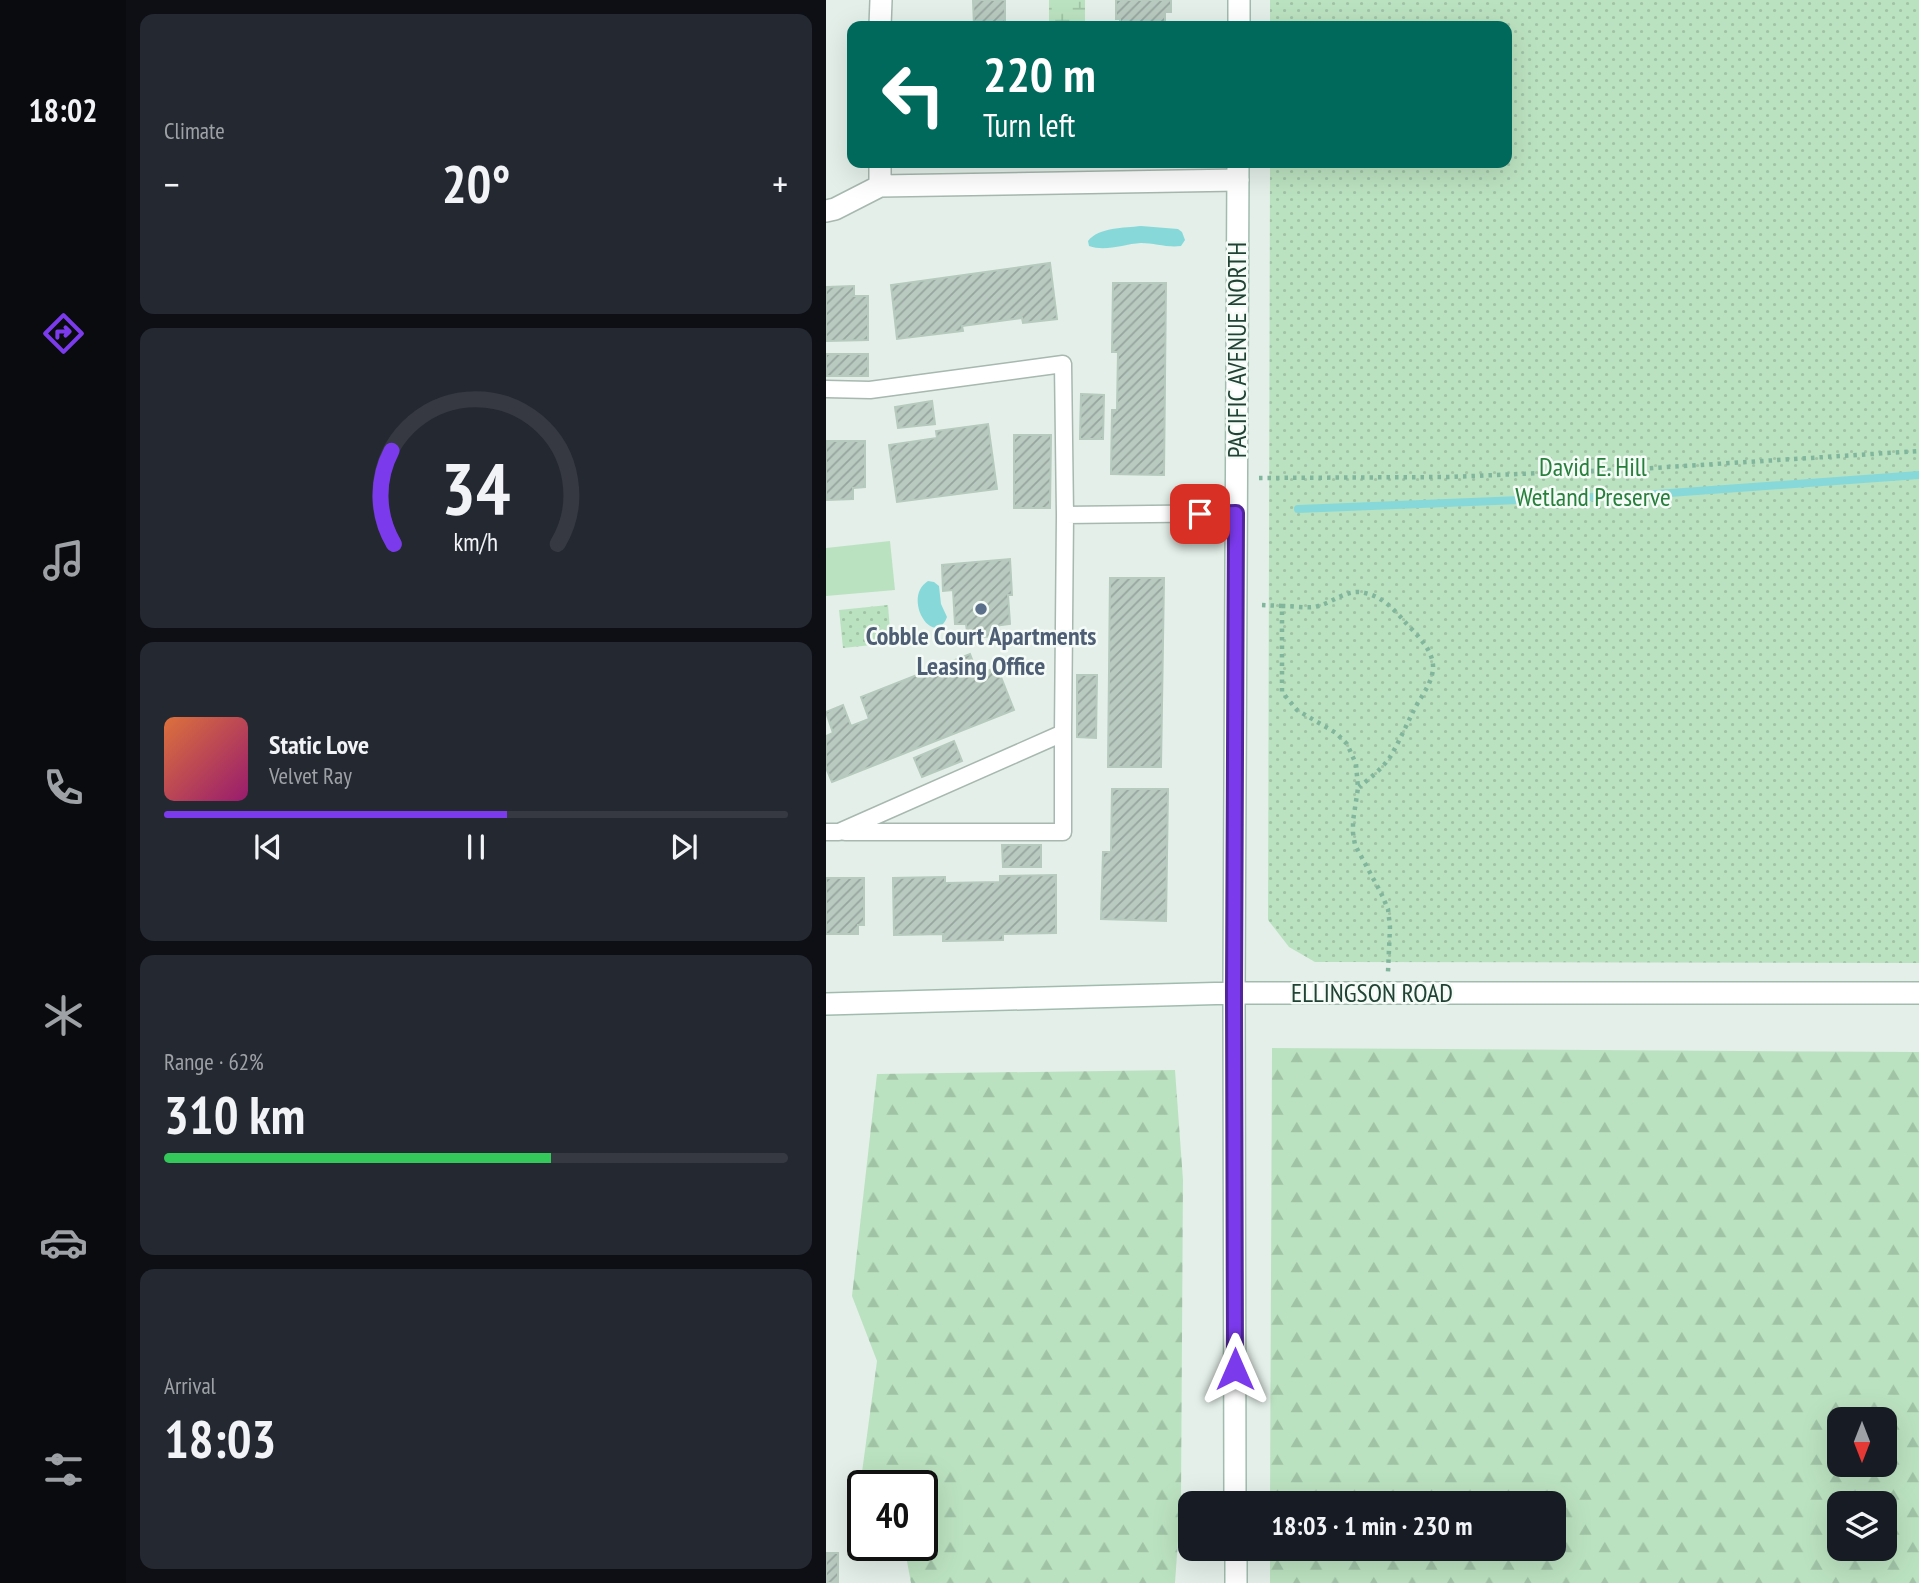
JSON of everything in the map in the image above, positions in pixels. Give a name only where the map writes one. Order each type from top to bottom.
[{"type":"street","points":[[880,21],[881,0]]},
{"type":"street","points":[[1239,0],[1239,21]]},
{"type":"street","points":[[880,168],[880,186]]},
{"type":"street","points":[[826,211],[880,186],[1238,171]]},
{"type":"street","name":"PACIFIC AVENUE NORTH","points":[[1236,1491],[1234,993],[1238,171]]},
{"type":"street","name":"ELLINGSON ROAD","points":[[826,1004],[1234,993],[1919,993]]},
{"type":"street","points":[[1236,1561],[1236,1583]]},
{"type":"lane","points":[[826,389],[870,390],[1063,364],[1063,832],[833,832]]},
{"type":"lane","points":[[1065,515],[1236,513]]},
{"type":"lane","points":[[833,832],[1063,733]]},
{"type":"path","points":[[1237,478],[1449,477],[1636,469],[1919,451]]},
{"type":"path","points":[[1262,605],[1315,607],[1351,593],[1364,592],[1378,597],[1395,610],[1430,655],[1433,664],[1432,676],[1426,691],[1415,706],[1390,756],[1359,788]]},
{"type":"path","points":[[1282,606],[1282,692],[1297,710],[1336,733],[1347,744],[1356,764],[1359,788],[1353,834],[1388,909],[1388,977]]},
{"type":"green space","points":[[1049,0],[1085,0],[1085,21],[1049,21]]},
{"type":"green space","name":"David E. Hill Wetland Preserve","points":[[1270,0],[1919,0],[1919,963],[1315,962],[1289,947],[1268,920],[1270,168],[1512,168],[1512,21],[1270,21]]},
{"type":"green space","points":[[890,541],[895,590],[826,596],[826,548]]},
{"type":"green space","points":[[888,605],[891,643],[843,648],[839,610]]},
{"type":"green space","points":[[1272,1048],[1919,1052],[1919,1583],[1270,1583],[1270,1561],[1566,1561],[1566,1491],[1270,1491]]},
{"type":"green space","points":[[1175,1070],[1183,1180],[1181,1491],[1178,1491],[1175,1583],[911,1583],[907,1561],[938,1561],[938,1470],[862,1470],[877,1361],[852,1296],[877,1074]]},
{"type":"water","points":[[1141,226],[1178,229],[1185,240],[1181,246],[1141,243],[1108,248],[1089,246],[1088,241],[1099,233]]},
{"type":"water","points":[[928,581],[939,586],[941,604],[947,617],[941,626],[935,628],[922,618],[919,609],[918,598]]},
{"type":"building","points":[[973,0],[1005,0],[1005,21],[974,21]]},
{"type":"building","points":[[1116,0],[1171,0],[1171,12],[1165,12],[1165,21],[1116,19]]},
{"type":"building","points":[[1050,263],[1057,319],[1023,323],[1022,318],[962,326],[963,331],[897,339],[891,285]]},
{"type":"building","points":[[1113,283],[1166,283],[1164,475],[1111,474],[1112,410],[1117,410],[1118,352],[1112,352]]},
{"type":"building","points":[[854,286],[854,296],[868,296],[868,340],[826,341],[826,287]]},
{"type":"building","points":[[826,354],[868,354],[868,376],[826,376]]},
{"type":"building","points":[[1081,394],[1104,395],[1103,439],[1080,439]]},
{"type":"building","points":[[932,401],[935,424],[898,428],[895,407]]},
{"type":"building","points":[[988,424],[997,489],[897,502],[889,445],[937,438],[936,431]]},
{"type":"building","points":[[1014,435],[1051,435],[1050,508],[1014,508]]},
{"type":"building","points":[[826,441],[865,441],[865,487],[853,488],[853,499],[826,500]]},
{"type":"building","name":"Cobble Court Apartments Leasing Office","points":[[1010,559],[1010,624],[994,626],[995,636],[968,638],[966,624],[955,624],[953,590],[943,591],[942,565]]},
{"type":"building","points":[[1110,578],[1164,578],[1161,767],[1108,767]]},
{"type":"building","points":[[970,654],[978,675],[997,667],[1014,710],[832,782],[826,768],[826,736],[833,733],[826,712],[843,705],[851,726],[869,719],[861,697]]},
{"type":"building","points":[[1077,675],[1097,675],[1096,738],[1077,737]]},
{"type":"building","points":[[954,741],[962,761],[922,777],[914,758]]},
{"type":"building","points":[[1112,789],[1168,789],[1166,921],[1101,919],[1103,852],[1111,852]]},
{"type":"building","points":[[1002,845],[1041,845],[1041,867],[1003,867]]},
{"type":"building","points":[[1056,875],[1056,933],[1003,934],[1003,940],[943,941],[943,934],[894,935],[893,878],[945,877],[945,883],[1000,882],[1000,876]]},
{"type":"building","points":[[826,878],[864,878],[864,925],[858,925],[858,934],[826,934]]},
{"type":"building","points":[[826,1553],[838,1553],[838,1583],[826,1583]]},
{"type":"waterway","points":[[1298,509],[1642,495],[1919,475]]},
{"type":"place","name":"Cobble Court Apartments Leasing Office","points":[[981,609]]},
{"type":"route","points":[[1200,514],[1236,513],[1235,1369]]}]
